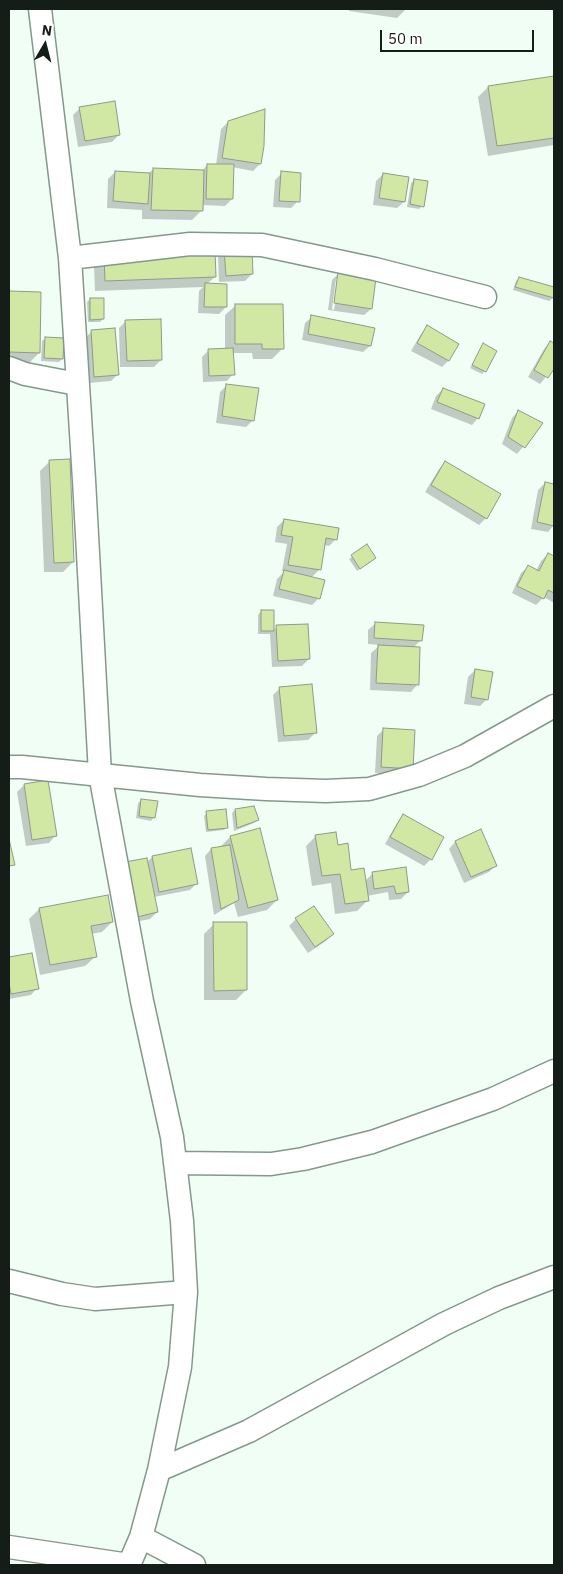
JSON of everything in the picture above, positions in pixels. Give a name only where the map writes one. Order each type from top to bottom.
[{"type":"street","points":[[9,1548],[129,1565],[141,1537],[159,1470],[180,1367],[186,1292],[182,1221],[172,1137],[142,1001],[100,774],[70,258],[40,9]]},
{"type":"street","points":[[70,258],[190,244],[262,245],[375,269],[486,297]]},
{"type":"street","points":[[9,368],[25,374],[77,384]]},
{"type":"street","points":[[9,767],[100,774],[200,785],[326,791],[369,789],[419,775],[465,756],[554,706]]},
{"type":"street","points":[[175,1163],[271,1164],[320,1155],[372,1142],[493,1099],[554,1071]]},
{"type":"street","points":[[159,1470],[249,1431],[444,1324],[499,1298],[554,1277]]},
{"type":"street","points":[[9,1281],[62,1294],[95,1298],[186,1292]]},
{"type":"street","points":[[141,1537],[194,1565]]},
{"type":"building","points":[[554,76],[554,138],[497,146],[488,86]]},
{"type":"building","points":[[115,101],[120,135],[85,141],[79,107]]},
{"type":"building","points":[[265,109],[264,146],[261,164],[222,158],[228,121]]},
{"type":"building","points":[[207,164],[234,164],[233,199],[206,199]]},
{"type":"building","points":[[153,168],[204,170],[203,211],[151,210]]},
{"type":"building","points":[[115,171],[150,173],[148,204],[113,201]]},
{"type":"building","points":[[281,171],[301,173],[300,202],[279,201]]},
{"type":"building","points":[[383,173],[409,177],[405,202],[379,198]]},
{"type":"building","points":[[414,179],[428,181],[424,207],[410,204]]},
{"type":"building","points":[[252,248],[253,274],[226,276],[224,249]]},
{"type":"building","points":[[215,250],[216,277],[105,281],[104,255]]},
{"type":"building","points":[[338,272],[376,278],[372,309],[334,303]]},
{"type":"building","points":[[519,277],[554,287],[554,298],[515,287]]},
{"type":"building","points":[[205,283],[227,284],[227,307],[204,307]]},
{"type":"building","points":[[9,291],[41,292],[40,353],[9,352]]},
{"type":"building","points":[[90,298],[104,298],[104,319],[90,320]]},
{"type":"building","points":[[235,304],[283,304],[284,349],[262,349],[262,344],[235,344]]},
{"type":"building","points":[[311,315],[375,328],[371,346],[308,334]]},
{"type":"building","points":[[161,319],[162,360],[127,361],[125,320]]},
{"type":"building","points":[[427,325],[459,344],[449,361],[417,343]]},
{"type":"building","points":[[115,328],[119,375],[94,377],[91,330]]},
{"type":"building","points":[[45,337],[64,338],[63,359],[44,358]]},
{"type":"building","points":[[550,341],[554,343],[554,369],[548,378],[534,370]]},
{"type":"building","points":[[483,343],[497,351],[486,372],[472,365]]},
{"type":"building","points":[[233,348],[235,375],[209,376],[208,349]]},
{"type":"building","points":[[226,384],[259,388],[254,421],[222,416]]},
{"type":"building","points":[[443,388],[485,404],[479,419],[437,402]]},
{"type":"building","points":[[518,410],[543,423],[525,448],[508,437]]},
{"type":"building","points":[[70,459],[74,562],[54,563],[49,460]]},
{"type":"building","points":[[445,461],[501,494],[487,519],[431,485]]},
{"type":"building","points":[[545,482],[554,484],[554,526],[537,522]]},
{"type":"building","points":[[284,519],[339,528],[337,540],[326,538],[321,570],[288,565],[293,537],[281,535]]},
{"type":"building","points":[[367,544],[376,558],[360,569],[351,555]]},
{"type":"building","points":[[548,553],[554,556],[554,593],[548,590],[544,599],[517,586],[528,565],[539,571]]},
{"type":"building","points":[[284,570],[325,580],[320,599],[279,589]]},
{"type":"building","points":[[261,610],[274,610],[274,631],[261,631]]},
{"type":"building","points":[[375,622],[424,625],[422,641],[374,638]]},
{"type":"building","points":[[308,624],[310,659],[278,661],[276,625]]},
{"type":"building","points":[[378,645],[420,647],[419,685],[376,683]]},
{"type":"building","points":[[475,669],[493,672],[488,700],[471,697]]},
{"type":"building","points":[[312,684],[317,733],[284,736],[279,687]]},
{"type":"building","points":[[383,728],[415,730],[413,769],[381,767]]},
{"type":"building","points":[[48,780],[57,836],[32,840],[24,784]]},
{"type":"building","points":[[141,799],[158,801],[155,818],[139,816]]},
{"type":"building","points":[[254,806],[259,820],[237,828],[235,809]]},
{"type":"building","points":[[226,809],[228,828],[208,830],[206,811]]},
{"type":"building","points":[[403,814],[444,837],[432,860],[390,837]]},
{"type":"building","points":[[260,828],[278,900],[248,908],[230,836]]},
{"type":"building","points":[[481,829],[497,866],[471,877],[455,841]]},
{"type":"building","points":[[336,832],[338,845],[348,843],[351,870],[364,868],[369,901],[345,904],[340,874],[322,876],[315,835]]},
{"type":"building","points":[[9,839],[15,865],[9,866]]},
{"type":"building","points":[[230,845],[239,900],[221,909],[211,848]]},
{"type":"building","points":[[191,848],[198,884],[159,892],[152,856]]},
{"type":"building","points":[[147,858],[158,912],[137,917],[125,862]]},
{"type":"building","points":[[406,867],[409,892],[396,894],[394,886],[374,889],[372,872]]},
{"type":"building","points":[[108,895],[113,922],[91,926],[97,957],[50,965],[39,908]]},
{"type":"building","points":[[314,906],[334,934],[315,947],[295,918]]},
{"type":"building","points":[[213,922],[247,922],[247,990],[214,991]]},
{"type":"building","points":[[32,953],[39,989],[11,994],[9,957]]}]
